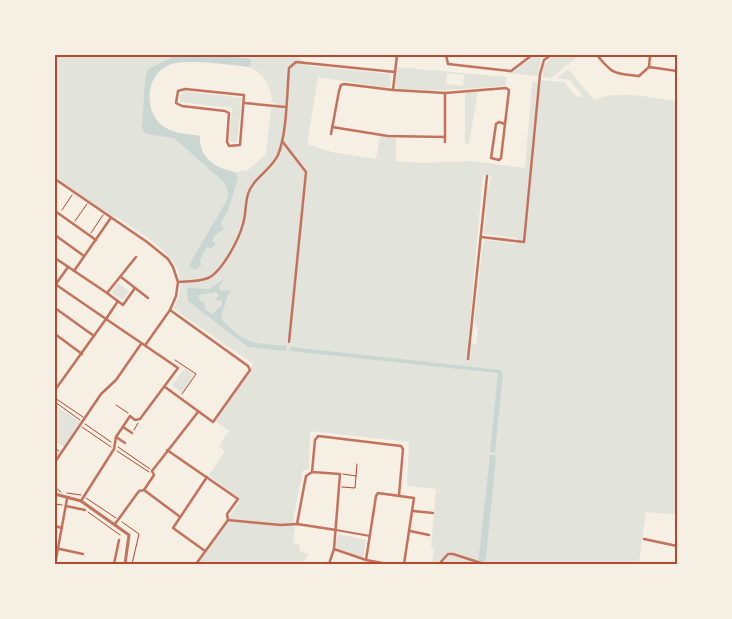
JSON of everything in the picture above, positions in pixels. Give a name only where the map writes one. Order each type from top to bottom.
[{"type":"street","points":[[393,90],[397,55]]},
{"type":"street","points":[[446,55],[448,64],[511,71],[532,55]]},
{"type":"street","points":[[481,237],[524,242],[539,78],[541,66],[551,55]]},
{"type":"street","points":[[597,55],[612,72],[639,76],[649,68],[677,71]]},
{"type":"street","points":[[649,68],[650,55]]},
{"type":"street","points":[[178,282],[201,281],[210,278],[219,269],[240,232],[248,193],[254,184],[273,165],[282,141],[289,68],[296,62],[395,72]]},
{"type":"street","points":[[331,134],[341,85],[445,93],[506,88],[509,90],[505,124],[501,158],[499,160],[490,158],[496,124],[499,122],[505,124]]},
{"type":"street","points":[[186,89],[244,95],[245,103],[240,145],[236,147],[229,146],[226,142],[229,113],[225,110],[182,106],[176,103],[176,98],[178,91],[186,89]]},
{"type":"street","points":[[444,142],[445,93]]},
{"type":"street","points":[[245,103],[285,107]]},
{"type":"street","points":[[332,127],[388,136],[445,137]]},
{"type":"street","points":[[282,141],[306,172],[290,342]]},
{"type":"street","points":[[468,359],[487,176]]},
{"type":"street","points":[[55,179],[110,218],[116,218],[160,251],[173,267],[178,282],[176,296],[170,310],[146,344]]},
{"type":"street","points":[[55,211],[96,240]]},
{"type":"street","points":[[74,271],[110,218]]},
{"type":"street","points":[[55,235],[84,256]]},
{"type":"street","points":[[107,294],[116,280],[121,277],[136,257]]},
{"type":"street","points":[[55,258],[123,305],[135,288]]},
{"type":"street","points":[[68,267],[55,284],[142,344],[146,344],[178,368],[140,419],[135,420],[130,416],[116,437],[113,444],[114,449],[80,501]]},
{"type":"street","points":[[121,277],[148,298]]},
{"type":"street","points":[[55,390],[118,301]]},
{"type":"street","points":[[55,308],[94,336]]},
{"type":"street","points":[[165,387],[213,422],[250,370],[248,366],[170,310]]},
{"type":"street","points":[[55,334],[82,354]]},
{"type":"street","points":[[55,462],[101,394],[116,380],[142,344]]},
{"type":"street","points":[[115,524],[139,491],[144,490],[154,475],[152,471],[167,450],[173,447],[198,411]]},
{"type":"street","points":[[123,427],[132,433]]},
{"type":"street","points":[[312,472],[315,440],[318,436],[401,446],[403,449],[399,495]]},
{"type":"street","points":[[116,437],[124,443]]},
{"type":"street","points":[[167,450],[238,499],[227,514],[228,520],[196,564]]},
{"type":"street","points":[[297,524],[306,476],[312,472],[340,474],[334,549],[328,564]]},
{"type":"street","points":[[205,551],[173,528],[179,516],[207,477]]},
{"type":"street","points":[[144,490],[179,516]]},
{"type":"street","points":[[55,494],[67,499],[80,501],[123,530],[128,535],[130,541],[125,564]]},
{"type":"street","points":[[368,562],[377,494],[399,495],[412,496],[413,511],[404,564]]},
{"type":"street","points":[[56,559],[67,499]]},
{"type":"street","points":[[66,506],[85,510]]},
{"type":"street","points":[[413,511],[433,513]]},
{"type":"street","points":[[228,520],[281,525],[297,524],[370,536]]},
{"type":"street","points":[[55,526],[62,528]]},
{"type":"street","points":[[410,531],[429,535]]},
{"type":"street","points":[[644,539],[677,546]]},
{"type":"street","points":[[114,564],[119,540]]},
{"type":"street","points":[[57,548],[83,554]]},
{"type":"street","points":[[334,549],[368,562],[388,564]]},
{"type":"street","points":[[439,564],[448,554],[484,564]]},
{"type":"path","points":[[59,214],[74,192]]},
{"type":"path","points":[[74,224],[89,202]]},
{"type":"path","points":[[90,236],[104,213]]},
{"type":"path","points":[[173,363],[175,360],[196,374],[180,398]]},
{"type":"path","points":[[55,398],[86,418]]},
{"type":"path","points":[[55,402],[152,471]]},
{"type":"path","points":[[116,405],[130,416]]},
{"type":"path","points":[[81,426],[154,475]]},
{"type":"path","points":[[339,486],[355,488],[357,464]]},
{"type":"path","points":[[340,474],[356,476]]},
{"type":"path","points":[[55,504],[66,506]]},
{"type":"path","points":[[85,510],[120,535]]},
{"type":"path","points":[[119,540],[123,530]]},
{"type":"shaded area","points":[[55,55],[296,55],[309,66],[390,74],[391,84],[388,88],[318,77],[307,144],[332,152],[376,159],[380,136],[396,138],[396,161],[422,163],[470,161],[525,168],[532,82],[538,81],[537,87],[540,87],[541,80],[564,82],[576,96],[584,98],[570,80],[557,78],[568,69],[594,100],[613,95],[624,95],[677,101],[677,515],[646,512],[639,564],[432,564],[434,549],[431,548],[436,489],[407,486],[409,442],[310,431],[309,470],[303,470],[292,525],[295,526],[293,543],[299,544],[300,552],[309,554],[302,564],[197,564],[241,500],[209,475],[225,451],[219,446],[227,433],[230,432],[214,420],[253,364],[173,308],[180,292],[180,278],[176,265],[167,254],[117,217],[108,215],[105,210],[104,212],[55,177]],"holes":[[[188,56],[250,63],[250,67],[269,86],[272,103],[276,103],[275,108],[271,108],[266,154],[248,170],[235,172],[237,177],[204,161],[198,151],[150,120],[146,88],[160,65]],[[483,175],[492,176],[487,191],[484,234],[517,238],[516,244],[486,240],[483,243],[474,323],[478,329],[476,344],[468,343]]]},
{"type":"shaded area","points":[[177,55],[219,55],[251,59],[250,67],[209,63],[176,63],[161,70],[151,86],[150,105],[158,122],[174,132],[200,136],[200,144],[205,156],[215,165],[235,172],[238,178],[229,208],[221,223],[222,227],[226,228],[215,235],[212,241],[216,244],[211,248],[207,247],[200,260],[201,266],[194,270],[189,265],[227,200],[228,192],[225,183],[174,138],[146,134],[142,129],[145,79],[148,69]]},
{"type":"shaded area","points":[[532,55],[544,55],[541,58],[538,76],[506,73]]},
{"type":"shaded area","points":[[554,55],[580,55],[551,78],[542,77],[543,66]]},
{"type":"shaded area","points":[[397,67],[507,77],[506,86],[431,91],[398,89],[395,85]],"holes":[[[447,73],[464,75],[463,86],[446,84]]]},
{"type":"shaded area","points":[[185,91],[242,98],[237,142],[234,143],[229,140],[232,108],[180,102],[179,96]]},
{"type":"shaded area","points":[[478,91],[469,145],[465,144],[465,92]]},
{"type":"shaded area","points":[[224,279],[219,287],[220,291],[229,290],[231,292],[228,294],[221,318],[243,338],[257,343],[286,346],[286,351],[248,347],[188,301],[187,288],[209,289]],"holes":[[[217,292],[219,296],[214,300],[222,301],[222,305],[212,314],[205,309],[204,302],[200,301],[198,295]]]},
{"type":"shaded area","points":[[118,283],[129,291],[122,300],[111,292]]},
{"type":"shaded area","points":[[291,347],[500,370],[503,374],[495,452],[490,452],[498,373],[290,351]]},
{"type":"shaded area","points":[[185,368],[194,375],[182,393],[172,385]]},
{"type":"shaded area","points":[[55,405],[80,422],[64,447],[55,441]]},
{"type":"shaded area","points":[[490,455],[495,455],[496,459],[486,557],[484,564],[478,564]]},
{"type":"shaded area","points":[[338,534],[366,540],[363,558],[335,547]]}]
